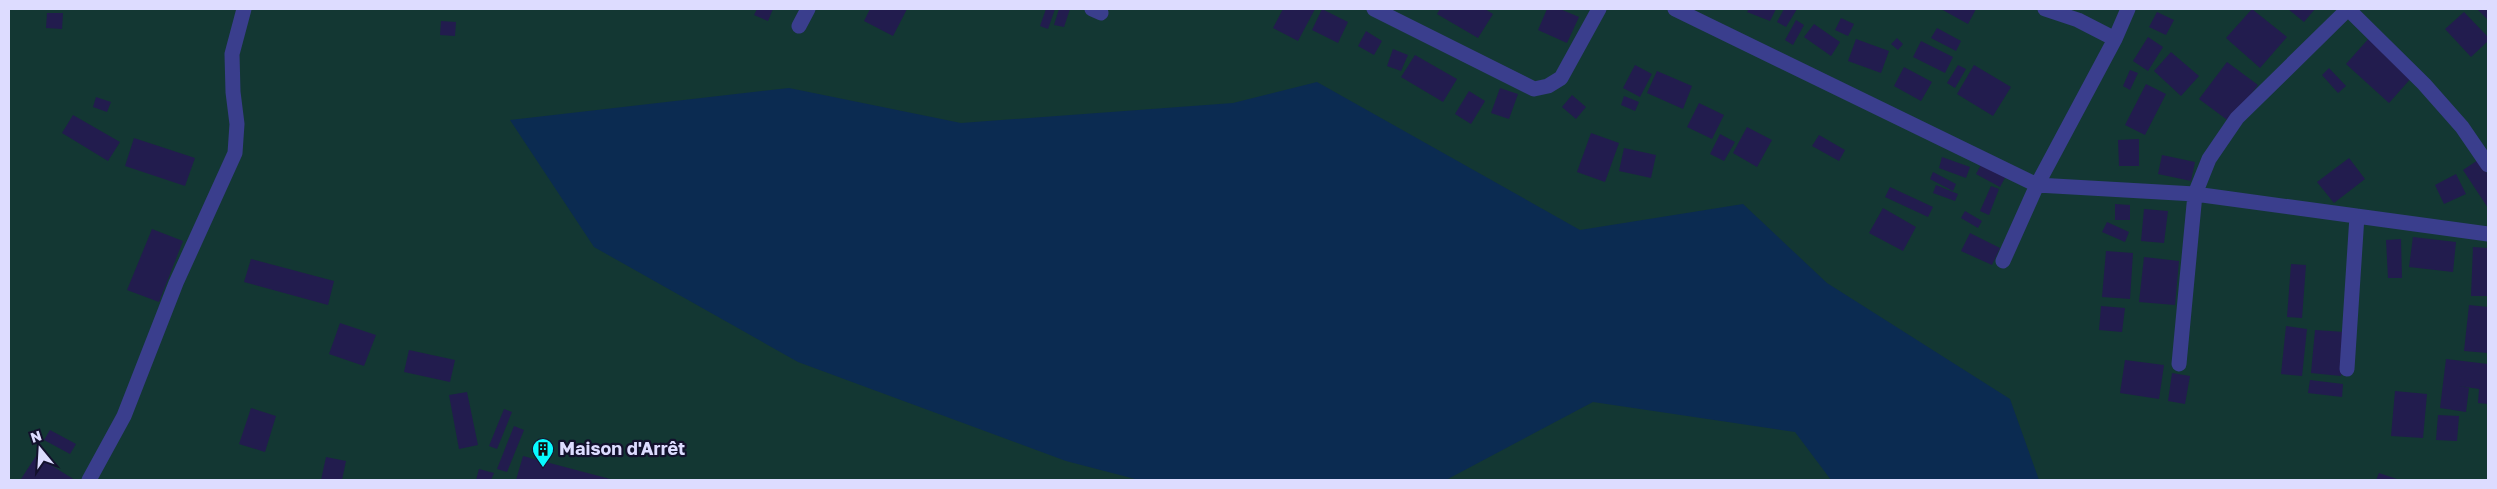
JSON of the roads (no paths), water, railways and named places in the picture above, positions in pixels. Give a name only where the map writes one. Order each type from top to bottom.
[{"type":"street","points":[[89,480],[124,416],[176,284],[235,153],[237,124],[233,92],[232,54],[244,9]]},
{"type":"street","points":[[799,26],[808,9]]},
{"type":"street","points":[[1374,9],[1534,89],[1548,86],[1561,78],[1599,9]]},
{"type":"street","points":[[1675,9],[2037,185],[2195,194],[2488,234]]},
{"type":"street","points":[[2045,9],[2078,20],[2115,39]]},
{"type":"street","points":[[2003,261],[2037,185],[2115,39],[2128,9]]},
{"type":"street","points":[[2179,364],[2195,194],[2209,159],[2237,118],[2348,9],[2424,84],[2462,127],[2488,165]]},
{"type":"street","points":[[2347,369],[2357,216]]},
{"type":"water","points":[[1317,82],[1580,230],[1743,204],[1827,283],[2010,399],[2039,480],[1831,480],[1795,432],[1593,402],[1446,480],[1139,480],[1066,461],[798,362],[594,247],[510,120],[789,88],[961,123],[1233,103]]},
{"type":"place","name":"Maison d'Arrêt","points":[[543,468]]}]
